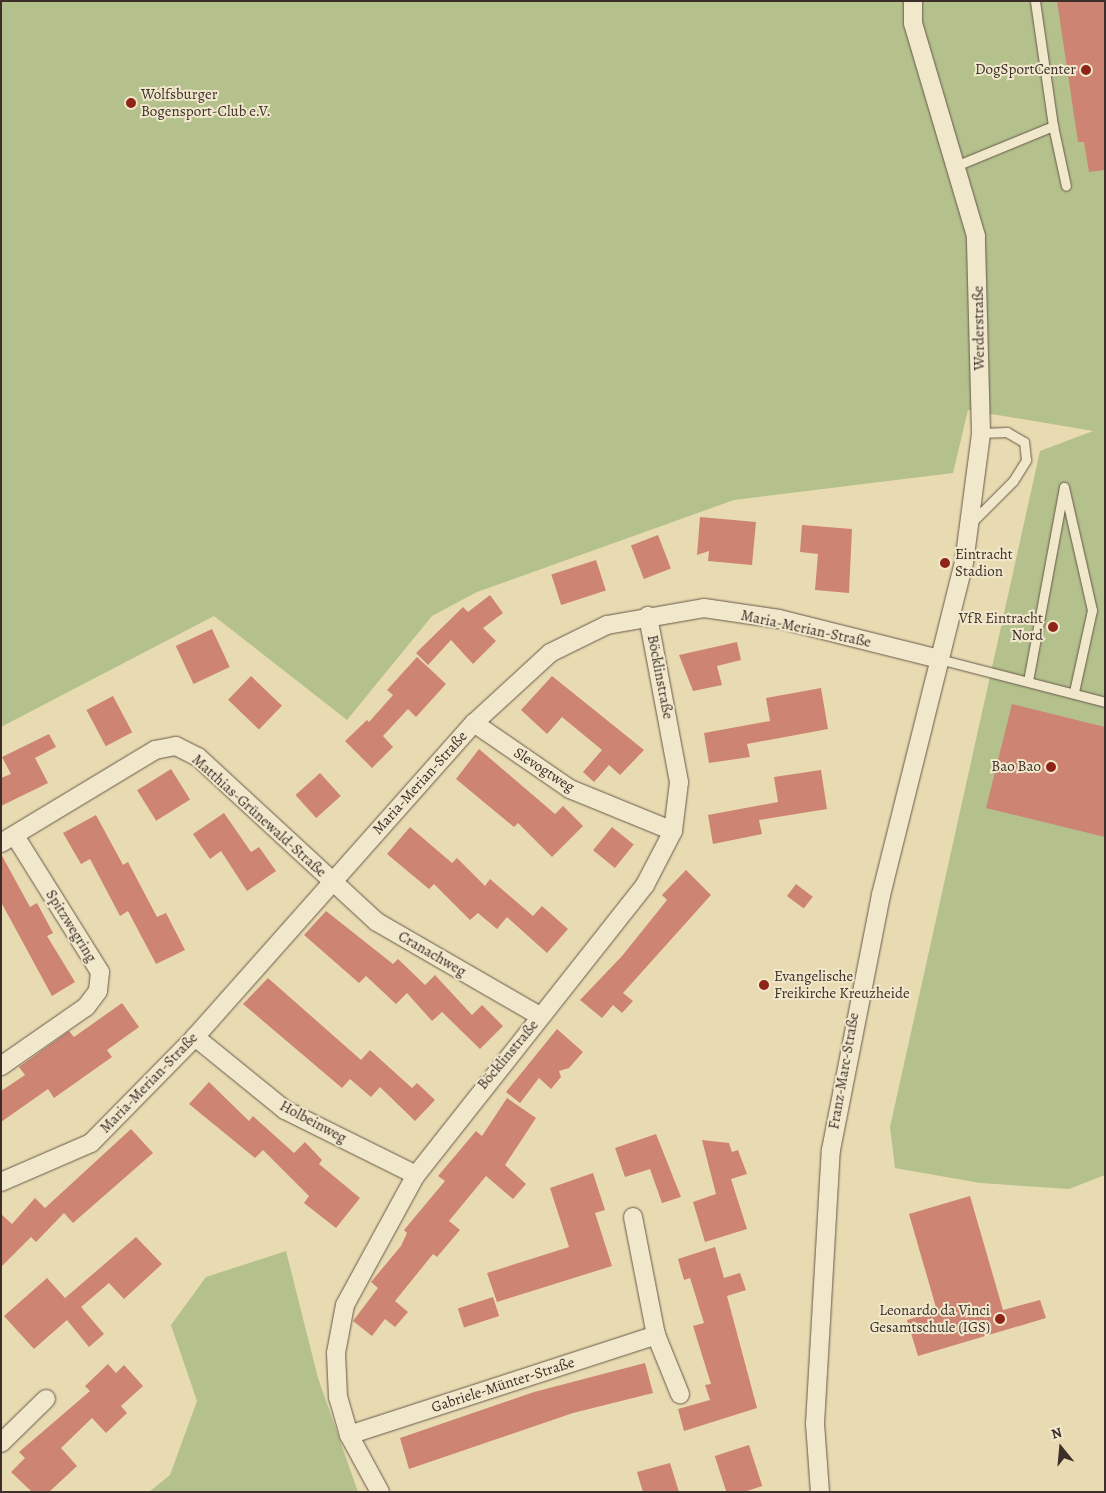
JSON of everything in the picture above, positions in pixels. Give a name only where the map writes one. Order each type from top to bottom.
[{"type":"street","name":"Werderstraße","points":[[913,1],[914,23],[958,165],[976,236],[981,433],[971,523],[939,659]]},
{"type":"street","name":"Maria-Merian-Straße","points":[[1,1182],[91,1143],[195,1037],[474,723],[550,654],[607,625],[648,616],[704,608],[742,614],[939,659]]},
{"type":"street","name":"Böcklinstraße","points":[[380,1492],[349,1435],[338,1397],[336,1353],[345,1305],[416,1174],[645,885],[673,831],[680,782],[648,616]]},
{"type":"street","name":"Franz-Marc-Straße","points":[[820,1492],[815,1424],[831,1150],[856,1002],[939,659]]},
{"type":"street","name":"Slevogtweg","points":[[474,723],[570,789],[673,831]]},
{"type":"street","name":"Matthias-Grünewald-Straße","points":[[8,839],[155,750],[176,746],[198,757],[332,882]]},
{"type":"street","name":"Spitzwegring","points":[[1,1066],[86,1007],[98,991],[100,972],[8,839]]},
{"type":"street","name":"Cranachweg","points":[[332,882],[377,922],[540,1016]]},
{"type":"street","name":"Holbeinweg","points":[[195,1037],[285,1110],[416,1174]]},
{"type":"street","points":[[633,1217],[656,1335],[680,1394]]},
{"type":"street","name":"Gabriele-Münter-Straße","points":[[349,1435],[656,1335]]},
{"type":"street","points":[[1,1443],[46,1399]]},
{"type":"lane","points":[[1035,1],[1053,126],[1066,186]]},
{"type":"lane","points":[[958,165],[1053,126]]},
{"type":"lane","points":[[971,523],[1013,481],[1026,460],[1024,442],[1007,432],[981,433]]},
{"type":"lane","points":[[1028,681],[1064,487],[1092,610],[1074,692]]},
{"type":"lane","points":[[939,659],[1074,692],[1105,702]]},
{"type":"green space","points":[[1,1],[1105,1],[1105,1175],[1069,1189],[980,1183],[895,1168],[890,1127],[1040,451],[1093,431],[968,410],[953,473],[734,500],[477,592],[432,616],[347,720],[214,616],[1,727]]},
{"type":"green space","points":[[286,1251],[318,1378],[358,1492],[149,1492],[170,1475],[197,1401],[171,1325],[206,1277]]},
{"type":"building","name":"DogSportCenter","points":[[1057,1],[1105,1],[1105,170],[1089,172],[1084,142],[1078,142]]},
{"type":"building","points":[[700,517],[756,522],[752,565],[708,561],[709,551],[697,555]]},
{"type":"building","points":[[802,525],[852,529],[849,593],[815,590],[818,554],[800,552]]},
{"type":"building","points":[[658,535],[671,569],[644,579],[631,545]]},
{"type":"building","points":[[596,560],[606,590],[561,605],[551,575]]},
{"type":"building","points":[[490,595],[503,613],[483,628],[496,641],[473,664],[451,640],[428,665],[416,653],[463,607],[468,612]]},
{"type":"building","points":[[212,629],[230,667],[193,684],[176,646]]},
{"type":"building","points":[[737,642],[741,660],[717,666],[722,685],[693,691],[679,655]]},
{"type":"building","points":[[417,657],[446,684],[416,717],[408,709],[383,736],[393,747],[372,768],[345,741],[367,720],[369,722],[393,695],[387,690]]},
{"type":"building","points":[[251,676],[282,706],[259,730],[228,700]]},
{"type":"building","points":[[552,676],[644,750],[620,775],[609,765],[594,782],[583,772],[602,750],[562,717],[547,734],[521,710]]},
{"type":"building","points":[[821,688],[828,729],[747,744],[750,757],[709,763],[704,733],[770,721],[766,698]]},
{"type":"building","points":[[113,696],[132,732],[106,746],[87,710]]},
{"type":"building","name":"Bao Bao","points":[[1012,704],[1105,727],[1105,837],[986,808]]},
{"type":"building","points":[[49,734],[56,747],[35,758],[48,783],[1,806],[1,778],[11,774],[2,757]]},
{"type":"building","points":[[479,749],[555,814],[563,806],[583,826],[552,857],[518,823],[514,827],[456,779]]},
{"type":"building","points":[[171,769],[190,800],[156,821],[137,790]]},
{"type":"building","points":[[821,770],[827,809],[759,820],[762,834],[713,844],[708,815],[778,802],[774,777]]},
{"type":"building","points":[[320,773],[341,796],[316,818],[295,795]]},
{"type":"building","points":[[224,813],[251,852],[259,847],[276,871],[247,891],[221,851],[210,859],[193,834]]},
{"type":"building","points":[[96,815],[123,865],[128,862],[157,917],[166,913],[185,950],[156,964],[128,911],[120,916],[90,859],[81,864],[63,833]]},
{"type":"building","points":[[410,827],[452,863],[457,858],[485,886],[490,879],[533,916],[542,906],[568,929],[547,953],[507,917],[497,929],[478,913],[470,920],[434,884],[429,889],[387,854]]},
{"type":"building","points":[[612,827],[634,845],[615,868],[593,850]]},
{"type":"building","points":[[1,854],[30,907],[37,903],[53,933],[47,936],[75,982],[52,996],[1,902]]},
{"type":"building","points":[[686,870],[711,895],[623,993],[633,1001],[622,1013],[613,1005],[602,1018],[580,1000],[622,956],[667,900],[662,895]]},
{"type":"building","points":[[796,884],[813,897],[804,909],[787,896]]},
{"type":"building","points":[[326,911],[393,964],[398,959],[425,985],[435,975],[472,1015],[482,1005],[503,1026],[480,1049],[442,1012],[432,1021],[407,993],[396,1004],[366,976],[359,983],[304,935]]},
{"type":"building","points":[[268,978],[361,1060],[370,1050],[412,1088],[417,1083],[435,1100],[415,1121],[380,1087],[371,1097],[350,1079],[342,1088],[243,1004]]},
{"type":"building","points":[[122,1003],[139,1027],[107,1050],[112,1057],[54,1098],[48,1089],[1,1122],[1,1091],[25,1075],[19,1067],[69,1031],[74,1037]]},
{"type":"building","points":[[557,1029],[583,1052],[569,1068],[559,1071],[561,1077],[551,1089],[539,1078],[520,1103],[506,1092]]},
{"type":"building","points":[[209,1082],[249,1121],[253,1116],[294,1153],[305,1142],[322,1160],[319,1164],[360,1198],[336,1228],[304,1203],[309,1196],[263,1150],[255,1158],[189,1104]]},
{"type":"building","points":[[507,1098],[536,1118],[505,1165],[526,1184],[513,1199],[486,1176],[449,1221],[460,1230],[437,1257],[433,1254],[395,1301],[408,1312],[395,1327],[385,1319],[372,1336],[353,1321],[378,1288],[371,1282],[401,1246],[407,1233],[404,1230],[445,1181],[438,1176],[476,1131],[482,1136]]},
{"type":"building","points":[[131,1129],[153,1153],[73,1223],[64,1213],[36,1242],[31,1237],[1,1267],[1,1214],[12,1224],[35,1198],[45,1208]]},
{"type":"building","points":[[656,1134],[681,1197],[662,1203],[650,1169],[625,1177],[615,1148]]},
{"type":"building","points":[[702,1140],[729,1143],[732,1152],[738,1150],[747,1174],[731,1179],[747,1229],[705,1242],[693,1202],[716,1194]]},
{"type":"building","points":[[593,1173],[605,1210],[595,1213],[612,1266],[497,1302],[487,1273],[569,1247],[550,1188]]},
{"type":"building","points":[[970,1196],[1003,1310],[1040,1300],[1046,1318],[918,1356],[907,1320],[937,1311],[909,1214]]},
{"type":"building","points":[[136,1237],[162,1264],[124,1299],[109,1283],[81,1307],[104,1334],[89,1347],[67,1320],[34,1349],[4,1316],[47,1278],[65,1298]]},
{"type":"building","points":[[715,1247],[724,1278],[740,1273],[746,1290],[727,1296],[757,1408],[684,1431],[678,1409],[710,1400],[705,1385],[711,1384],[693,1326],[704,1323],[690,1278],[684,1280],[678,1259]]},
{"type":"building","points":[[493,1297],[499,1316],[464,1327],[458,1308]]},
{"type":"building","points":[[645,1363],[653,1393],[573,1413],[409,1469],[400,1438],[534,1392]]},
{"type":"building","points":[[108,1364],[116,1373],[124,1365],[143,1386],[121,1406],[127,1413],[106,1433],[92,1418],[61,1448],[77,1466],[49,1492],[32,1492],[11,1472],[25,1458],[19,1452],[90,1391],[85,1386]]},
{"type":"building","points":[[749,1445],[762,1486],[743,1492],[726,1492],[715,1456]]},
{"type":"building","points":[[670,1463],[679,1492],[643,1492],[637,1472]]},
{"type":"place","name":"DogSportCenter","points":[[1086,70]]},
{"type":"place","name":"Wolfsburger Bogensport-Club e.V.","points":[[131,103]]},
{"type":"place","name":"Eintracht Stadion","points":[[945,563]]},
{"type":"place","name":"VfR Eintracht Nord","points":[[1053,627]]},
{"type":"place","name":"Bao Bao","points":[[1051,767]]},
{"type":"place","name":"Evangelische Freikirche Kreuzheide","points":[[764,985]]},
{"type":"place","name":"Leonardo da Vinci Gesamtschule (IGS)","points":[[1000,1319]]}]
